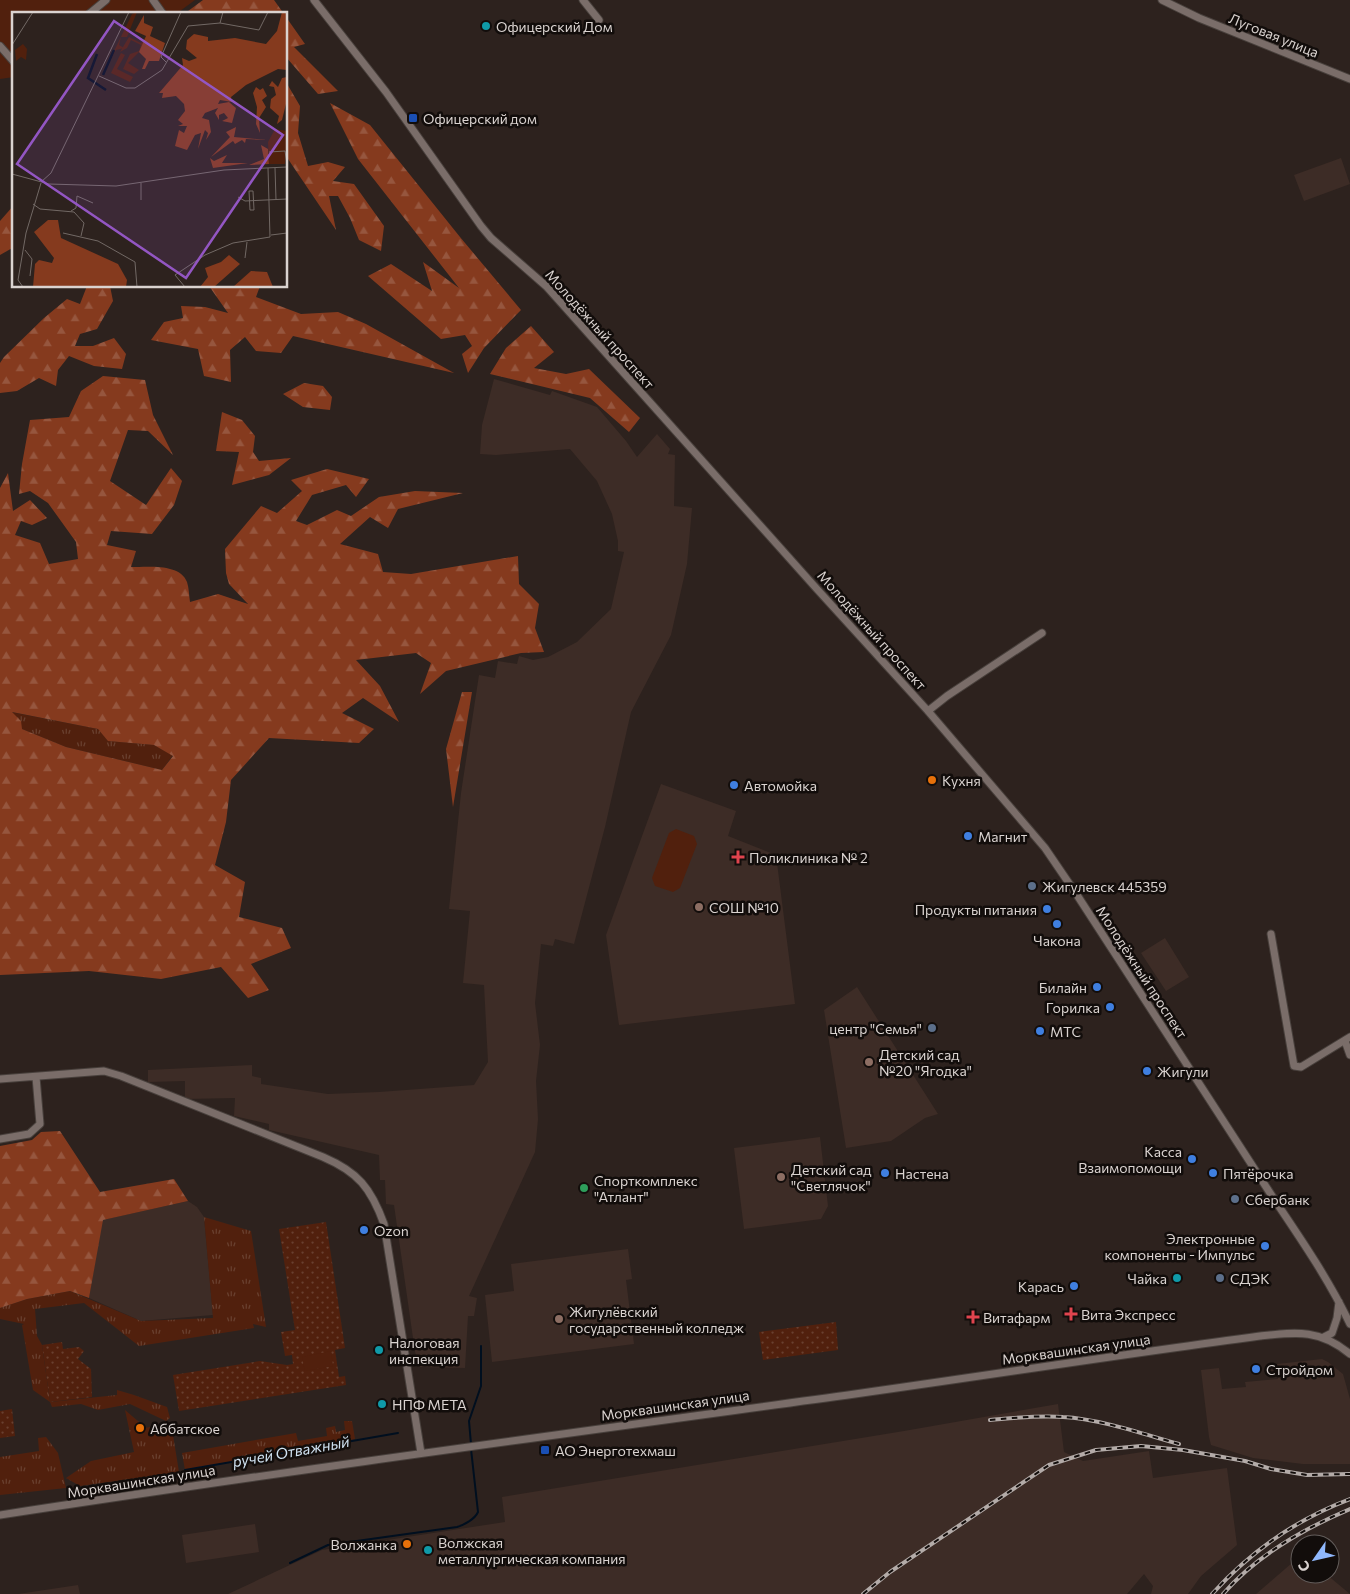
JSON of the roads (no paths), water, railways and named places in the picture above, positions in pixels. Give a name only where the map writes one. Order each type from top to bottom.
[{"type":"street","points":[[91,12],[106,0]]},
{"type":"street","points":[[153,0],[162,12]]},
{"type":"street","name":"Молодёжный проспект","points":[[314,0],[386,92],[491,238],[551,291],[928,711],[1055,861],[1306,1246],[1350,1324]]},
{"type":"street","points":[[583,0],[599,20]]},
{"type":"street","name":"Луговая улица","points":[[1162,0],[1199,18],[1350,79]]},
{"type":"street","points":[[0,46],[12,60]]},
{"type":"street","points":[[928,711],[946,696],[1042,633]]},
{"type":"street","points":[[1271,934],[1294,1066],[1301,1067],[1347,1039],[1350,1055]]},
{"type":"street","points":[[0,1079],[104,1071],[121,1076],[342,1165],[363,1182],[378,1208],[384,1224],[421,1453]]},
{"type":"street","points":[[0,1139],[30,1134],[40,1124],[36,1077]]},
{"type":"street","points":[[1324,1337],[1332,1333],[1339,1302]]},
{"type":"street","name":"Морквашинская улица","points":[[0,1515],[421,1453],[1260,1336],[1286,1333],[1324,1337],[1350,1354]]},
{"type":"waterway","name":"ручей Отважный","points":[[471,1444],[469,1421],[481,1386],[481,1346]]},
{"type":"waterway","name":"ручей Отважный","points":[[185,1470],[398,1433]]},
{"type":"waterway","name":"ручей Отважный","points":[[290,1563],[328,1545],[463,1525],[478,1512],[471,1449]]},
{"type":"railway","points":[[990,1420],[1045,1416],[1077,1418],[1179,1444]]},
{"type":"railway","points":[[863,1594],[890,1572],[1049,1465],[1096,1450],[1141,1446],[1183,1450],[1307,1475],[1350,1474]]},
{"type":"railway","points":[[1212,1594],[1242,1564],[1275,1538],[1311,1516],[1350,1499]]},
{"type":"railway","points":[[1223,1594],[1251,1567],[1282,1544],[1315,1525],[1350,1509]]},
{"type":"place","name":"Офицерский Дом","points":[[486,26]]},
{"type":"place","name":"Офицерский дом","points":[[413,118]]},
{"type":"place","name":"Кухня","points":[[932,780]]},
{"type":"place","name":"Автомойка","points":[[734,785]]},
{"type":"place","name":"Магнит","points":[[968,836]]},
{"type":"place","name":"Поликлиника № 2","points":[[738,857]]},
{"type":"place","name":"Жигулевск 445359","points":[[1032,886]]},
{"type":"place","name":"СОШ №10","points":[[699,907]]},
{"type":"place","name":"Продукты питания","points":[[1047,909]]},
{"type":"place","name":"Чакона","points":[[1057,924]]},
{"type":"place","name":"Билайн","points":[[1097,987]]},
{"type":"place","name":"Горилка","points":[[1110,1007]]},
{"type":"place","name":"центр \"Семья\"","points":[[932,1028]]},
{"type":"place","name":"МТС","points":[[1040,1031]]},
{"type":"place","name":"Детский сад №20 \"Ягодка\"","points":[[869,1062]]},
{"type":"place","name":"Жигули","points":[[1147,1071]]},
{"type":"place","name":"Касса Взаимопомощи","points":[[1192,1159]]},
{"type":"place","name":"Настена","points":[[885,1173]]},
{"type":"place","name":"Пятёрочка","points":[[1213,1173]]},
{"type":"place","name":"Детский сад \"Светлячок\"","points":[[781,1177]]},
{"type":"place","name":"Спорткомплекс \"Атлант\"","points":[[584,1188]]},
{"type":"place","name":"Сбербанк","points":[[1235,1199]]},
{"type":"place","name":"Ozon","points":[[364,1230]]},
{"type":"place","name":"Электронные компоненты - Импульс","points":[[1265,1246]]},
{"type":"place","name":"Чайка","points":[[1177,1278]]},
{"type":"place","name":"СДЭК","points":[[1220,1278]]},
{"type":"place","name":"Карась","points":[[1074,1286]]},
{"type":"place","name":"Вита Экспресс","points":[[1071,1314]]},
{"type":"place","name":"Витафарм","points":[[973,1317]]},
{"type":"place","name":"Жигулёвский государственный колледж","points":[[559,1319]]},
{"type":"place","name":"Налоговая инспекция","points":[[379,1350]]},
{"type":"place","name":"Стройдом","points":[[1256,1369]]},
{"type":"place","name":"НПФ МЕТА","points":[[382,1404]]},
{"type":"place","name":"Аббатское","points":[[140,1428]]},
{"type":"place","name":"АО Энерготехмаш","points":[[545,1450]]},
{"type":"place","name":"Волжанка","points":[[407,1544]]},
{"type":"place","name":"Волжская металлургическая компания","points":[[428,1550]]}]
